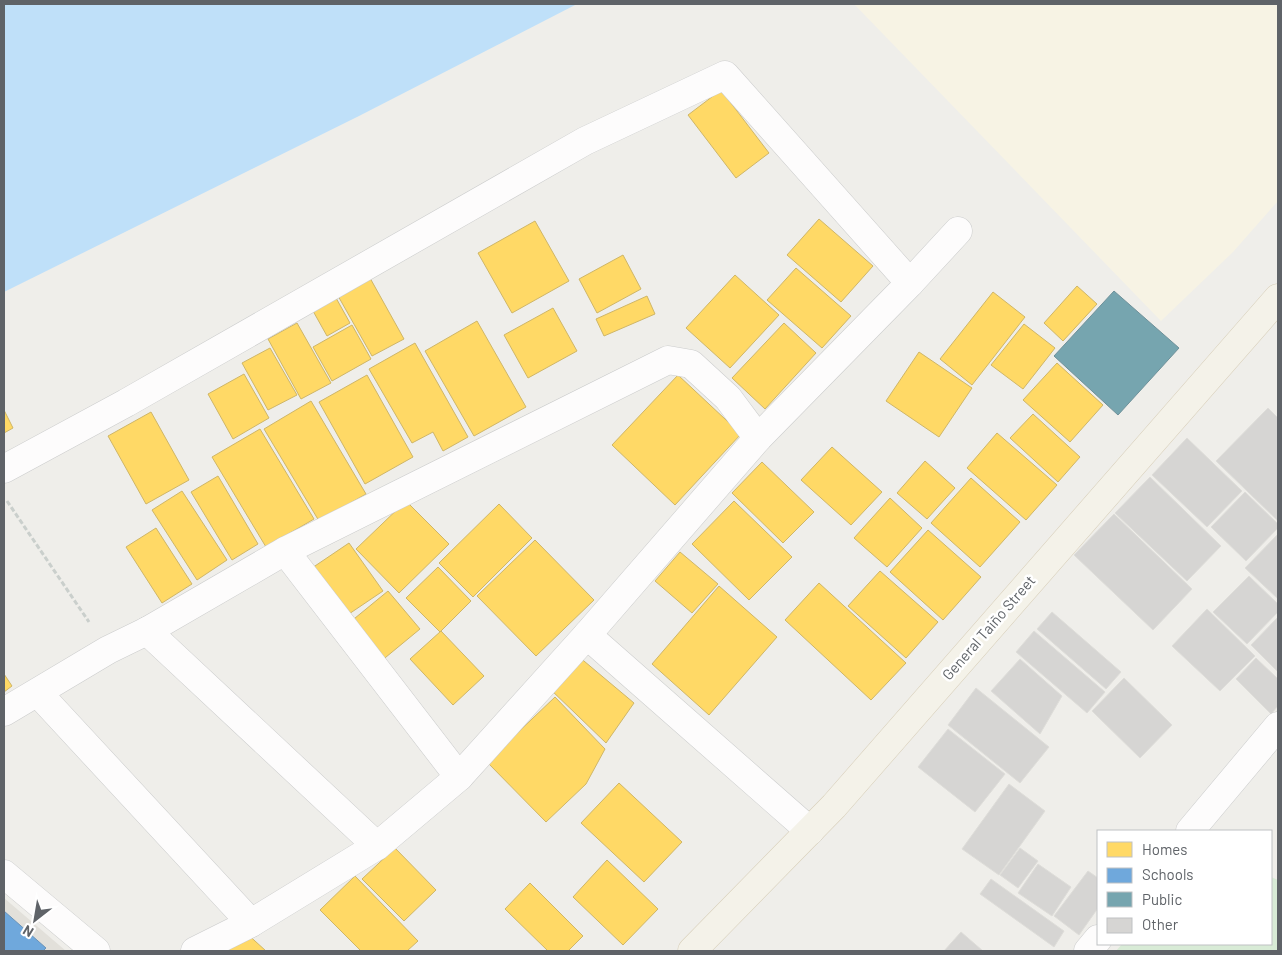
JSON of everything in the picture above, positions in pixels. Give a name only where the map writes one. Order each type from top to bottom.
[{"type":"main road","name":"General Taiño Street","points":[[692,951],[810,831],[1278,298]]},
{"type":"street","points":[[4,469],[126,403],[585,141],[726,75],[910,283]]},
{"type":"street","points":[[195,951],[251,923],[377,846],[459,777],[587,636],[758,438],[910,283],[958,231]]},
{"type":"street","points":[[4,712],[108,650],[147,631],[285,551],[668,360],[691,364],[728,398],[758,438]]},
{"type":"street","points":[[285,551],[459,777]]},
{"type":"street","points":[[147,631],[377,846]]},
{"type":"street","points":[[587,636],[810,831]]},
{"type":"street","points":[[38,693],[251,923]]},
{"type":"street","points":[[1191,830],[1278,726]]},
{"type":"street","points":[[4,874],[96,951]]},
{"type":"street","points":[[1088,951],[1097,941]]},
{"type":"path","points":[[4,496],[108,650]]},
{"type":"shaded area","points":[[854,4],[1278,4],[1278,201],[1233,252],[1161,321]]},
{"type":"shaded area","points":[[4,898],[66,951],[4,951]]},
{"type":"green space","points":[[1272,877],[1278,880],[1278,951],[1116,951],[1121,945],[1272,945]]},
{"type":"water","points":[[4,4],[577,4],[359,116],[4,292]]},
{"type":"building: Homes","points":[[721,90],[769,153],[736,178],[688,115]]},
{"type":"building: Homes","points":[[819,219],[873,266],[841,302],[787,255]]},
{"type":"building: Homes","points":[[535,221],[569,281],[512,313],[478,253]]},
{"type":"building: Homes","points":[[623,255],[641,289],[597,313],[579,279]]},
{"type":"building: Homes","points":[[796,268],[851,316],[822,348],[767,300]]},
{"type":"building: Homes","points":[[365,269],[404,339],[372,356],[333,287]]},
{"type":"building: Homes","points":[[735,275],[779,315],[730,368],[686,328]]},
{"type":"building: Homes","points":[[1077,286],[1097,304],[1063,341],[1044,323]]},
{"type":"building: Homes","points":[[331,289],[350,323],[327,336],[308,302]]},
{"type":"building: Homes","points":[[993,292],[1025,317],[972,385],[940,359]]},
{"type":"building: Homes","points":[[647,296],[655,314],[604,336],[596,319]]},
{"type":"building: Homes","points":[[553,308],[577,351],[528,378],[504,335]]},
{"type":"building: Homes","points":[[477,321],[526,407],[474,436],[425,351]]},
{"type":"building: Homes","points":[[297,323],[331,383],[301,399],[268,339]]},
{"type":"building: Homes","points":[[784,323],[816,353],[765,409],[732,378]]},
{"type":"building: Homes","points":[[1024,324],[1055,348],[1023,389],[991,365]]},
{"type":"building: Homes","points":[[352,325],[371,359],[332,381],[313,347]]},
{"type":"building: Homes","points":[[415,343],[468,437],[443,451],[433,432],[412,443],[369,369]]},
{"type":"building: Homes","points":[[270,348],[297,395],[268,410],[242,363]]},
{"type":"building: Homes","points":[[919,352],[972,388],[939,437],[886,401]]},
{"type":"building: Homes","points":[[1057,363],[1103,405],[1070,442],[1023,400]]},
{"type":"building: Homes","points":[[244,374],[269,418],[233,439],[208,394]]},
{"type":"building: Homes","points":[[367,375],[413,457],[365,484],[319,402]]},
{"type":"building: Homes","points":[[678,375],[741,434],[675,505],[612,445]]},
{"type":"building: Homes","points":[[311,401],[366,494],[319,521],[264,429]]},
{"type":"building: Homes","points":[[4,410],[13,428],[4,433]]},
{"type":"building: Homes","points":[[151,412],[189,480],[146,504],[108,436]]},
{"type":"building: Homes","points":[[1033,414],[1080,457],[1058,482],[1010,438]]},
{"type":"building: Homes","points":[[260,429],[314,519],[266,547],[212,457]]},
{"type":"building: Homes","points":[[997,433],[1057,485],[1026,520],[967,468]]},
{"type":"building: Homes","points":[[832,447],[882,492],[851,525],[801,480]]},
{"type":"building: Homes","points":[[925,461],[955,488],[927,519],[897,493]]},
{"type":"building: Homes","points":[[762,462],[814,512],[783,543],[732,493]]},
{"type":"building: Homes","points":[[218,476],[258,544],[232,560],[191,492]]},
{"type":"building: Homes","points":[[971,478],[1020,522],[980,567],[931,523]]},
{"type":"building: Homes","points":[[182,491],[227,560],[197,580],[152,510]]},
{"type":"building: Homes","points":[[890,498],[922,528],[887,567],[854,538]]},
{"type":"building: Homes","points":[[406,501],[449,544],[399,593],[356,549]]},
{"type":"building: Homes","points":[[734,501],[792,557],[749,600],[692,544]]},
{"type":"building: Homes","points":[[499,504],[532,538],[473,597],[439,563]]},
{"type":"building: Homes","points":[[156,528],[192,584],[162,603],[126,547]]},
{"type":"building: Homes","points":[[928,530],[981,577],[943,620],[890,572]]},
{"type":"building: Homes","points":[[535,540],[594,600],[536,656],[477,596]]},
{"type":"building: Homes","points":[[349,543],[383,591],[343,618],[309,570]]},
{"type":"building: Homes","points":[[680,552],[718,584],[692,613],[655,581]]},
{"type":"building: Homes","points":[[438,567],[471,601],[440,632],[406,598]]},
{"type":"building: Homes","points":[[880,571],[938,622],[906,658],[848,606]]},
{"type":"building: Homes","points":[[819,583],[906,663],[871,700],[785,620]]},
{"type":"building: Homes","points":[[719,586],[777,637],[709,715],[652,664]]},
{"type":"building: Homes","points":[[388,591],[420,629],[380,662],[349,623]]},
{"type":"building: Homes","points":[[441,631],[484,676],[453,705],[410,659]]},
{"type":"building: Homes","points":[[578,656],[634,703],[606,743],[548,687]]},
{"type":"building: Homes","points":[[4,674],[12,686],[4,692]]},
{"type":"building: Homes","points":[[555,697],[605,749],[586,784],[546,822],[487,762]]},
{"type":"building: Homes","points":[[619,783],[682,842],[644,882],[581,823]]},
{"type":"building: Homes","points":[[395,848],[436,890],[404,921],[362,879]]},
{"type":"building: Homes","points":[[607,860],[658,909],[623,945],[573,897]]},
{"type":"building: Homes","points":[[355,876],[418,941],[407,951],[361,951],[320,910]]},
{"type":"building: Homes","points":[[530,883],[583,936],[568,951],[548,951],[505,909]]},
{"type":"building: Homes","points":[[244,931],[266,951],[225,951]]},
{"type":"building: Schools","points":[[4,911],[46,948],[43,951],[4,951]]},
{"type":"building: Public","points":[[1114,291],[1179,348],[1118,415],[1054,356]]},
{"type":"building: Other","points":[[1268,408],[1278,418],[1278,521],[1216,461]]},
{"type":"building: Other","points":[[1187,438],[1242,491],[1207,527],[1152,475]]},
{"type":"building: Other","points":[[1150,477],[1221,546],[1187,581],[1115,513]]},
{"type":"building: Other","points":[[1245,492],[1278,524],[1278,528],[1246,561],[1211,527]]},
{"type":"building: Other","points":[[1114,514],[1192,589],[1153,630],[1074,555]]},
{"type":"building: Other","points":[[1278,534],[1278,599],[1245,568]]},
{"type":"building: Other","points":[[1249,576],[1278,604],[1278,612],[1247,644],[1213,612]]},
{"type":"building: Other","points":[[1207,609],[1255,656],[1220,691],[1172,646]]},
{"type":"building: Other","points":[[1052,612],[1121,672],[1106,689],[1037,629]]},
{"type":"building: Other","points":[[1278,617],[1278,672],[1251,645]]},
{"type":"building: Other","points":[[1034,631],[1105,692],[1087,713],[1016,652]]},
{"type":"building: Other","points":[[1256,658],[1278,679],[1278,706],[1271,714],[1236,679]]},
{"type":"building: Other","points":[[1020,659],[1062,696],[1040,734],[991,691]]},
{"type":"building: Other","points":[[1124,678],[1172,725],[1140,758],[1092,711]]},
{"type":"building: Other","points":[[976,688],[1049,747],[1020,783],[948,725]]},
{"type":"building: Other","points":[[948,729],[1005,774],[975,812],[918,767]]},
{"type":"building: Other","points":[[1009,784],[1045,811],[999,875],[962,849]]},
{"type":"building: Other","points":[[1020,848],[1038,861],[1018,888],[1000,875]]},
{"type":"building: Other","points":[[1038,864],[1071,887],[1052,916],[1018,893]]},
{"type":"building: Other","points":[[1088,871],[1097,877],[1097,909],[1079,935],[1054,916]]},
{"type":"building: Other","points":[[991,879],[1064,931],[1054,947],[980,894]]},
{"type":"building: Other","points":[[961,932],[983,951],[944,951]]}]
